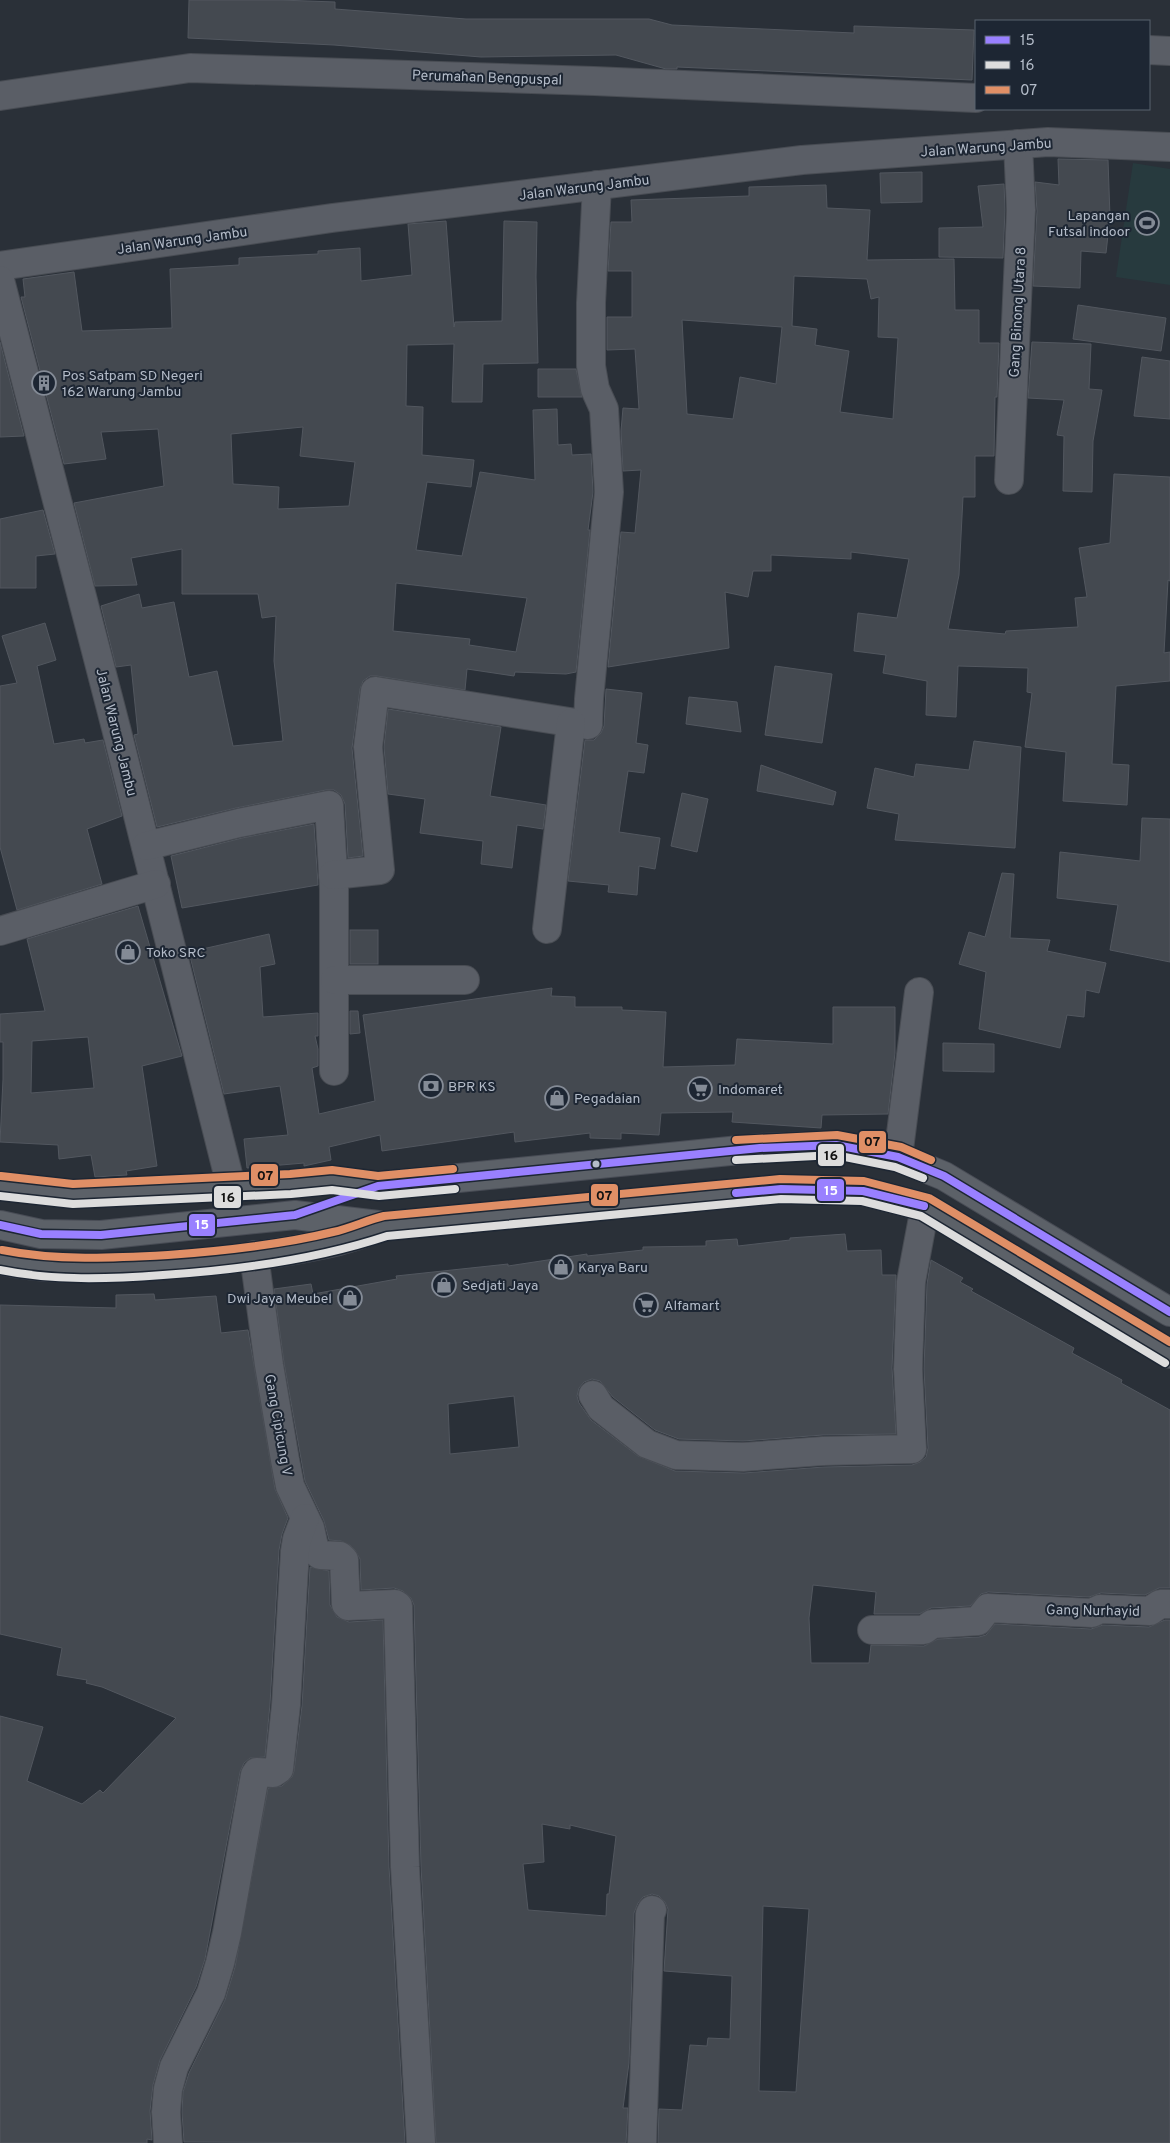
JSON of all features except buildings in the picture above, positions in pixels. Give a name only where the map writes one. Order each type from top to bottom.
[{"type":"main road","points":[[295,1215],[374,1188],[760,1148],[836,1145],[898,1157],[944,1176],[1170,1312]]},
{"type":"main road","points":[[0,1186],[73,1194],[332,1180],[374,1188]]},
{"type":"main road","points":[[0,1225],[41,1234],[101,1235],[295,1215],[381,1225],[781,1189],[863,1191],[926,1207],[1170,1354]]},
{"type":"main road","points":[[0,1260],[27,1266],[96,1268],[163,1265],[254,1255],[331,1243],[381,1225]]},
{"type":"street","points":[[1150,50],[1170,51]]},
{"type":"street","name":"Perumahan Bengpuspal","points":[[0,96],[190,68],[594,81],[975,98]]},
{"type":"street","name":"Jalan Warung Jambu","points":[[0,266],[332,218],[802,160],[1048,142],[1170,147]]},
{"type":"street","name":"Gang Binong Utara 8","points":[[1009,480],[1021,210],[1018,144]]},
{"type":"street","points":[[333,875],[380,870],[368,747],[375,691],[588,725],[609,492],[604,408],[595,389],[590,366],[597,185]]},
{"type":"street","name":"Jalan Warung Jambu","points":[[0,280],[156,884],[231,1186]]},
{"type":"street","points":[[547,929],[571,723]]},
{"type":"street","points":[[146,846],[239,823],[329,805],[333,875],[335,980],[334,1071]]},
{"type":"street","points":[[0,931],[156,884]]},
{"type":"street","points":[[335,980],[465,980]]},
{"type":"street","points":[[898,1157],[920,992]]},
{"type":"street","points":[[594,1395],[601,1408],[647,1444],[676,1455],[743,1457],[823,1451],[912,1449],[908,1370],[909,1309],[911,1282],[926,1207]]},
{"type":"street","name":"Gang Cipicung V","points":[[254,1255],[279,1429],[290,1486],[302,1510],[317,1554],[340,1556],[344,1560],[346,1604],[348,1606],[395,1604],[398,1606],[406,1867],[421,2143]]},
{"type":"street","points":[[168,2143],[166,2112],[168,2089],[174,2067],[211,1993],[220,1963],[255,1775],[257,1772],[273,1773],[280,1769],[286,1705],[295,1551],[302,1510]]},
{"type":"street","name":"Gang Nurhayid","points":[[872,1630],[924,1630],[932,1624],[978,1621],[988,1608],[1092,1613],[1100,1609],[1150,1611],[1160,1604],[1170,1604]]},
{"type":"street","points":[[642,2143],[650,1914],[652,1910]]},
{"type":"green space","name":"Lapangan Futsal indoor","points":[[1133,163],[1170,169],[1170,285],[1116,277]]},
{"type":"transit line","name":"07","points":[[736,1140],[837,1135],[901,1147],[931,1160]]},
{"type":"transit line","name":"15","points":[[0,1225],[41,1234],[101,1235],[295,1215],[378,1186],[760,1148],[836,1145],[898,1157],[944,1176],[1170,1312]]},
{"type":"transit line","name":"16","points":[[736,1160],[835,1155],[895,1167],[923,1178]]},
{"type":"transit line","name":"07","points":[[1,1176],[73,1184],[290,1174],[332,1170],[378,1176],[453,1169]]},
{"type":"transit line","name":"07","points":[[2,1250],[43,1256],[85,1258],[168,1255],[293,1241],[340,1230],[384,1216],[780,1179],[864,1181],[929,1198],[1170,1342]]},
{"type":"transit line","name":"16","points":[[0,1196],[73,1204],[291,1194],[332,1190],[379,1196],[455,1189]]},
{"type":"transit line","name":"15","points":[[736,1193],[781,1189],[863,1191],[924,1206]]},
{"type":"transit line","name":"16","points":[[0,1270],[40,1276],[81,1278],[191,1273],[305,1258],[387,1236],[781,1199],[862,1201],[921,1216],[1165,1363]]},
{"type":"place","name":"Lapangan Futsal indoor","points":[[1147,223]]},
{"type":"place","name":"Pos Satpam SD Negeri 162 Warung Jambu","points":[[44,383]]},
{"type":"place","name":"Toko SRC","points":[[128,952]]},
{"type":"place","name":"BPR KS","points":[[431,1086]]},
{"type":"place","name":"Indomaret","points":[[700,1089]]},
{"type":"place","name":"Pegadaian","points":[[557,1098]]},
{"type":"place","name":"Karya Baru","points":[[561,1267]]},
{"type":"place","name":"Sedjati Jaya","points":[[444,1285]]},
{"type":"place","name":"Dwi Jaya Meubel","points":[[350,1298]]},
{"type":"place","name":"Alfamart","points":[[646,1305]]}]
